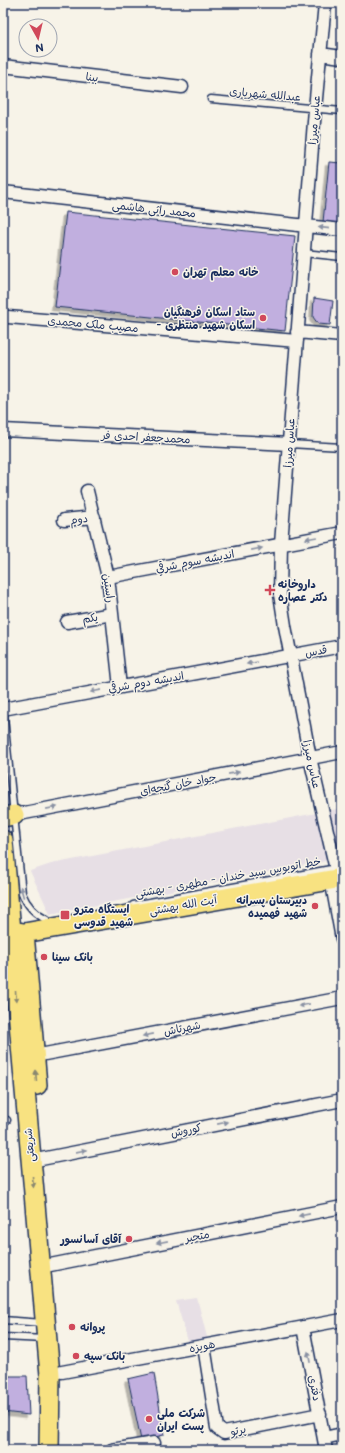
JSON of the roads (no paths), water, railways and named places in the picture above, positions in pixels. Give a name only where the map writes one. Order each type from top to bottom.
[{"type":"main road","name":"شریعتی","points":[[3,840],[4,871],[16,923],[46,1265],[62,1372],[61,1450]]},
{"type":"main road","name":"آیت الله بهشتی","points":[[16,923],[339,875]]},
{"type":"main road","name":"شریعتی","points":[[46,1265],[46,1331],[50,1374],[49,1450]]},
{"type":"street","name":"عباس میرزا","points":[[325,3],[315,109],[281,544],[280,594],[290,656],[310,758],[339,875],[342,939]]},
{"type":"street","points":[[320,54],[342,56]]},
{"type":"street","name":"بینا","points":[[3,66],[182,87]]},
{"type":"street","name":"محمد راثی هاشمی","points":[[3,192],[342,230]]},
{"type":"street","name":"مصیب ملک محمدی","points":[[8,317],[297,337],[342,336]]},
{"type":"street","name":"محمدجعفر احدی فر","points":[[3,430],[289,444]]},
{"type":"street","name":"راستین","points":[[88,491],[108,577],[120,687]]},
{"type":"street","name":"دوم","points":[[64,520],[94,517]]},
{"type":"street","name":"اندیشه سوم شرقي","points":[[108,577],[342,533]]},
{"type":"street","name":"یکم","points":[[67,622],[112,614]]},
{"type":"street","name":"قدس","points":[[290,656],[342,646]]},
{"type":"street","name":"انديشه دوم شرقي","points":[[3,708],[290,656]]},
{"type":"street","name":"جواد خان گنجه‌ای","points":[[8,816],[342,752]]},
{"type":"street","name":"شهرتاش","points":[[28,1057],[342,998]]},
{"type":"street","name":"کوروش","points":[[37,1160],[342,1100]]},
{"type":"street","name":"متحیر","points":[[46,1265],[342,1207]]},
{"type":"street","name":"هویزه","points":[[62,1372],[342,1320]]},
{"type":"street","name":"دفتری","points":[[303,1327],[326,1450]]},
{"type":"street","name":"پرتو","points":[[204,1346],[218,1428],[220,1432],[224,1433],[320,1414]]},
{"type":"street","points":[[324,1438],[342,1434]]},
{"type":"street","points":[[112,1450],[154,1443]]},
{"type":"lane","name":"عبدالله شهریاری","points":[[211,99],[342,112]]},
{"type":"lane","points":[[304,253],[342,257]]},
{"type":"lane","points":[[289,444],[342,447]]},
{"type":"lane","points":[[3,708],[8,816],[22,893],[26,902],[34,912],[51,920],[16,923]]},
{"type":"lane","name":"خط اتوبوس سید خندان - مطهری - بهشتی","points":[[122,906],[339,875]]},
{"type":"lane","points":[[3,1320],[46,1331]]},
{"type":"lane","points":[[3,1337],[46,1331]]},
{"type":"place","name":"خانه معلم تهران","points":[[175,272]]},
{"type":"place","name":"ستاد اسکان فرهنگیان - اسکان شهید منتظری","points":[[263,318]]},
{"type":"place","name":"داروخانه دکتر عصاره","points":[[270,590]]},
{"type":"place","name":"دبیرستان پسرانه شهید فهمیده","points":[[315,906]]},
{"type":"place","name":"ایستگاه مترو شهید قدوسی","points":[[65,915]]},
{"type":"place","name":"بانک سینا","points":[[44,957]]},
{"type":"place","name":"آقای آسانسور","points":[[129,1239]]},
{"type":"place","name":"پروانه","points":[[72,1327]]},
{"type":"place","name":"بانک سپه","points":[[76,1356]]},
{"type":"place","name":"شرکت ملی پست ایران","points":[[149,1419]]}]
